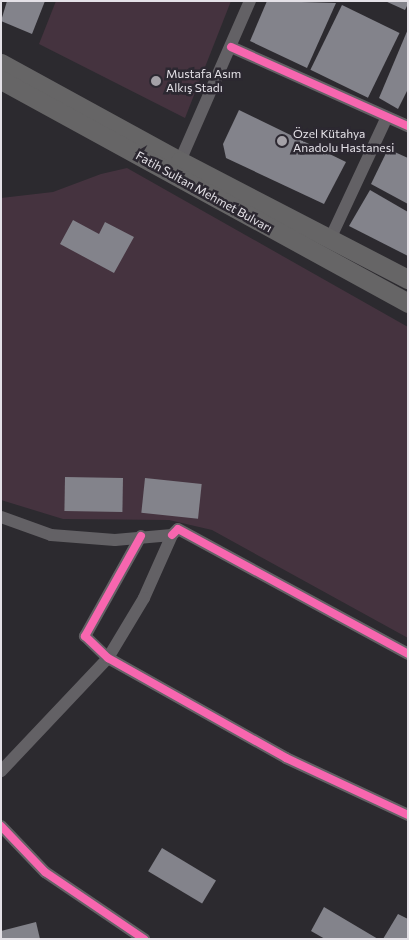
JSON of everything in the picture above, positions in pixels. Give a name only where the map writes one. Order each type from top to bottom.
[{"type":"main road","name":"Fatih Sultan Mehmet Bulvarı","points":[[1,63],[180,162],[331,237],[408,279]]},
{"type":"main road","name":"Fatih Sultan Mehmet Bulvarı","points":[[1,80],[408,303]]},
{"type":"street","points":[[180,162],[250,1]]},
{"type":"street","points":[[231,47],[387,117],[406,121]]},
{"type":"street","points":[[331,237],[387,117]]},
{"type":"street","points":[[1,517],[51,535],[115,540],[141,536],[172,535]]},
{"type":"street","points":[[1,771],[108,658],[144,598],[172,535],[178,529],[408,654]]},
{"type":"street","points":[[141,536],[85,636],[108,658],[286,758],[408,815]]},
{"type":"street","points":[[1,826],[45,872],[144,939]]},
{"type":"shaded area","name":"Mustafa Asım Alkış Stadı","points":[[56,1],[231,1],[185,118],[39,44]]},
{"type":"shaded area","points":[[127,168],[408,327],[408,638],[212,530],[169,520],[63,519],[1,500],[1,198],[53,192],[101,174]]},
{"type":"building","points":[[7,1],[45,1],[32,34],[1,21]]},
{"type":"building","points":[[267,1],[336,3],[307,68],[250,41]]},
{"type":"building","points":[[385,1],[408,1],[408,4],[405,10]]},
{"type":"building","points":[[342,5],[400,33],[368,98],[310,70]]},
{"type":"building","points":[[408,29],[408,89],[398,109],[379,98]]},
{"type":"building","name":"Özel Kütahya Anadolu Hastanesi","points":[[239,110],[346,162],[324,204],[226,158],[223,144]]},
{"type":"building","points":[[388,149],[408,158],[408,204],[371,184]]},
{"type":"building","points":[[370,190],[408,212],[408,256],[349,226]]},
{"type":"building","points":[[73,220],[99,234],[105,222],[134,237],[114,273],[60,244]]},
{"type":"building","points":[[65,477],[123,478],[122,512],[64,511]]},
{"type":"building","points":[[145,478],[202,484],[198,519],[141,513]]},
{"type":"building","points":[[162,848],[216,880],[202,904],[148,871]]},
{"type":"building","points":[[324,907],[378,939],[325,939],[311,931]]},
{"type":"building","points":[[398,914],[408,919],[408,939],[383,939]]},
{"type":"building","points":[[36,922],[40,939],[1,939],[1,931]]},
{"type":"cycle path","points":[[231,47],[408,126]]},
{"type":"cycle path","points":[[172,535],[178,529],[408,654]]},
{"type":"cycle path","points":[[141,536],[85,636],[108,658],[286,758],[408,815]]},
{"type":"cycle path","points":[[1,826],[45,872],[144,939]]},
{"type":"place","name":"Mustafa Asım Alkış Stadı","points":[[156,81]]},
{"type":"place","name":"Özel Kütahya Anadolu Hastanesi","points":[[282,141]]}]
